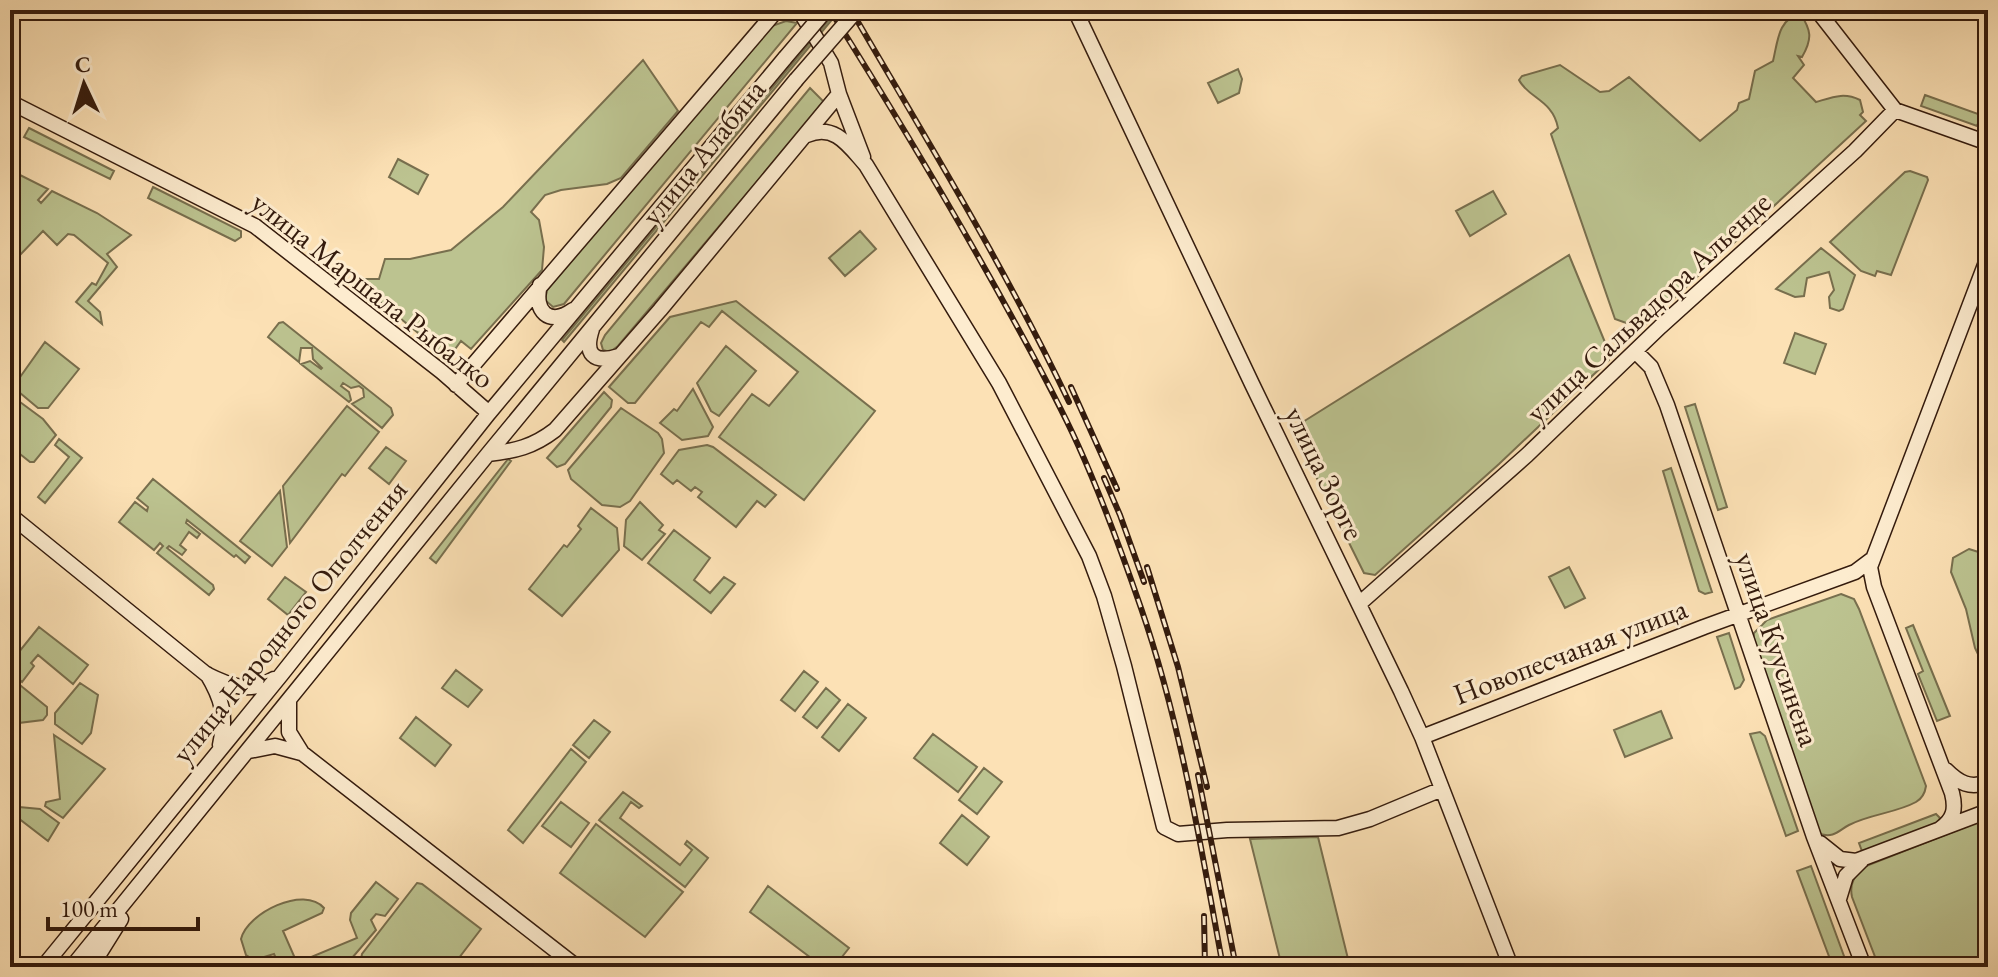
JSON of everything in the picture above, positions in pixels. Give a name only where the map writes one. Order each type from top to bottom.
[{"type":"street","points":[[456,385],[777,10]]},
{"type":"street","points":[[796,10],[801,13],[831,63],[839,94],[866,165]]},
{"type":"street","name":"улица Алабяна","points":[[577,307],[826,10]]},
{"type":"street","name":"улица Алабяна","points":[[592,329],[857,10]]},
{"type":"street","name":"улица Зорге","points":[[1075,10],[1422,737],[1511,967]]},
{"type":"street","points":[[1817,10],[1895,110],[1988,143]]},
{"type":"street","points":[[488,454],[518,451],[539,442],[555,430],[839,94]]},
{"type":"street","name":"улица Маршала Рыбалко","points":[[10,102],[255,226],[489,413]]},
{"type":"street","name":"улица Сальвадора Альенде","points":[[1359,604],[1527,455],[1895,110]]},
{"type":"street","points":[[807,135],[830,131],[847,143],[866,165],[999,383],[1089,556],[1124,666],[1164,827],[1178,834],[1338,828],[1370,819],[1442,789]]},
{"type":"street","points":[[1940,829],[1950,820],[1955,805],[1871,578],[1871,560],[1988,257]]},
{"type":"street","points":[[541,284],[537,299],[543,312],[562,316],[577,307]]},
{"type":"street","name":"улица Народного Ополчения","points":[[43,967],[577,307]]},
{"type":"street","points":[[592,329],[589,346],[596,359],[619,356]]},
{"type":"street","name":"улица Народного Ополчения","points":[[146,877],[592,329]]},
{"type":"street","name":"улица Куусинена","points":[[1636,352],[1651,367],[1667,405],[1814,837],[1864,967]]},
{"type":"street","points":[[10,515],[206,674],[242,688],[256,688],[281,675]]},
{"type":"street","name":"Новопесчаная улица","points":[[1422,737],[1738,614],[1845,576],[1861,569],[1871,560]]},
{"type":"street","points":[[1845,576],[1862,581],[1879,600]]},
{"type":"street","points":[[206,674],[224,709],[219,749]]},
{"type":"street","points":[[289,702],[289,732],[302,753],[577,967]]},
{"type":"street","points":[[249,751],[275,746],[302,753]]},
{"type":"street","points":[[1943,767],[1965,784],[1979,786],[1988,782]]},
{"type":"street","points":[[1839,899],[1846,876],[1862,860],[1988,811]]},
{"type":"street","points":[[1814,837],[1840,859],[1862,860]]},
{"type":"street","points":[[72,967],[146,877]]},
{"type":"street","points":[[91,967],[146,877]]},
{"type":"green space","points":[[840,10],[564,342],[562,340]]},
{"type":"green space","points":[[1800,13],[1809,39],[1802,57],[1798,56],[1804,65],[1793,78],[1816,102],[1844,96],[1860,100],[1863,112],[1860,115],[1866,121],[1645,325],[1615,319],[1551,134],[1558,128],[1555,119],[1546,105],[1519,80],[1522,76],[1560,65],[1600,92],[1609,91],[1629,77],[1700,141],[1737,110],[1739,103],[1749,99],[1755,71],[1773,61],[1783,26]]},
{"type":"green space","points":[[786,21],[797,23],[564,304],[553,307],[545,300],[547,290],[769,27]]},
{"type":"green space","points":[[643,60],[678,111],[621,178],[607,184],[545,195],[531,212],[539,220],[544,247],[542,270],[471,349],[461,341],[453,352],[440,351],[361,286],[364,279],[379,279],[385,259],[410,259],[451,250],[503,207]]},
{"type":"green space","points":[[1238,69],[1242,79],[1239,93],[1218,103],[1208,83]]},
{"type":"green space","points":[[810,88],[824,102],[618,346],[610,352],[603,350],[601,343],[605,335]]},
{"type":"green space","points":[[1925,95],[1981,115],[1977,126],[1921,106]]},
{"type":"green space","points":[[29,128],[114,171],[110,179],[24,137]]},
{"type":"green space","points":[[398,159],[428,175],[418,194],[389,177]]},
{"type":"green space","points":[[10,170],[48,189],[38,200],[41,203],[52,191],[97,213],[131,235],[107,254],[117,267],[88,301],[100,312],[102,324],[76,302],[92,283],[96,285],[108,263],[74,235],[68,234],[57,245],[43,231],[21,254],[10,247],[14,236],[10,235],[10,210],[14,208],[10,204]]},
{"type":"green space","points":[[1910,171],[1928,180],[1891,275],[1877,271],[1875,276],[1861,271],[1830,242],[1905,172]]},
{"type":"green space","points":[[153,187],[241,231],[241,237],[235,241],[148,198]]},
{"type":"green space","points":[[1493,191],[1506,214],[1470,236],[1456,211]]},
{"type":"green space","points":[[860,231],[876,249],[845,276],[829,258]]},
{"type":"green space","points":[[1821,248],[1855,275],[1843,309],[1839,311],[1830,308],[1829,297],[1834,290],[1829,272],[1807,278],[1804,296],[1795,297],[1776,289]]},
{"type":"green space","points":[[1569,255],[1609,352],[1609,360],[1375,575],[1364,573],[1296,436],[1298,425]]},
{"type":"green space","points":[[736,301],[875,411],[804,500],[719,437],[752,394],[769,406],[798,372],[722,311],[709,327],[701,322],[635,403],[628,403],[609,387],[670,317]]},
{"type":"green space","points":[[283,322],[391,408],[393,415],[382,428],[352,404],[364,397],[363,389],[359,386],[351,388],[343,383],[341,386],[349,392],[349,402],[301,364],[310,361],[322,368],[313,359],[312,348],[301,348],[299,362],[268,337]]},
{"type":"green space","points":[[1795,333],[1826,344],[1815,374],[1784,363]]},
{"type":"green space","points":[[45,342],[79,369],[48,408],[38,408],[13,387]]},
{"type":"green space","points":[[726,346],[756,371],[719,416],[711,411],[697,383]]},
{"type":"green space","points":[[693,389],[713,427],[708,436],[682,440],[660,423],[674,409],[677,411]]},
{"type":"green space","points":[[604,392],[612,400],[611,407],[565,464],[557,467],[547,458]]},
{"type":"green space","points":[[20,402],[43,419],[56,435],[34,462],[10,446],[10,414]]},
{"type":"green space","points":[[1695,404],[1727,507],[1718,510],[1685,407]]},
{"type":"green space","points":[[347,406],[379,432],[345,476],[342,474],[290,543],[283,486]]},
{"type":"green space","points":[[621,408],[658,433],[664,453],[630,501],[620,507],[602,505],[571,479],[568,470]]},
{"type":"green space","points":[[59,439],[82,458],[45,503],[38,497],[69,457],[55,445]]},
{"type":"green space","points":[[707,445],[776,495],[765,507],[757,501],[736,527],[698,497],[702,492],[695,487],[691,491],[677,480],[673,484],[661,474],[679,450]]},
{"type":"green space","points":[[386,447],[406,461],[389,484],[369,468]]},
{"type":"green space","points":[[508,459],[511,461],[436,563],[430,558]]},
{"type":"green space","points":[[1671,468],[1712,592],[1705,594],[1699,591],[1663,471]]},
{"type":"green space","points":[[153,479],[250,557],[245,563],[236,555],[234,557],[187,520],[186,523],[200,534],[197,538],[189,532],[180,545],[186,550],[182,555],[169,546],[167,548],[213,585],[214,589],[209,595],[157,553],[163,546],[160,543],[154,550],[119,522],[135,502],[147,511],[148,507],[137,498]]},
{"type":"green space","points":[[280,491],[287,547],[272,566],[240,541]]},
{"type":"green space","points":[[640,502],[663,525],[659,530],[665,534],[642,560],[624,546],[626,520]]},
{"type":"green space","points":[[591,508],[617,528],[619,550],[562,616],[529,589],[581,529],[578,526]]},
{"type":"green space","points":[[674,530],[710,558],[694,580],[710,593],[724,577],[735,584],[711,613],[648,563]]},
{"type":"green space","points":[[1969,549],[1988,555],[1988,607],[1984,612],[1988,633],[1988,675],[1975,648],[1966,609],[1951,572],[1953,558]]},
{"type":"green space","points":[[1569,567],[1585,598],[1565,608],[1549,577]]},
{"type":"green space","points":[[285,577],[306,592],[288,615],[268,599]]},
{"type":"green space","points":[[1841,594],[1854,599],[1859,609],[1926,786],[1916,802],[1825,835],[1820,834],[1753,643],[1754,633],[1767,620]]},
{"type":"green space","points":[[1913,625],[1950,716],[1937,721],[1918,674],[1923,671],[1906,628]]},
{"type":"green space","points":[[39,627],[88,665],[73,684],[38,655],[22,682],[10,671],[10,663]]},
{"type":"green space","points":[[1729,633],[1744,680],[1735,689],[1717,637]]},
{"type":"green space","points":[[456,670],[482,690],[468,707],[442,688]]},
{"type":"green space","points":[[804,671],[818,682],[795,711],[781,700]]},
{"type":"green space","points":[[10,677],[47,707],[43,720],[10,724]]},
{"type":"green space","points":[[80,683],[98,695],[91,733],[82,744],[55,724],[55,713]]},
{"type":"green space","points":[[826,688],[840,700],[817,728],[803,717]]},
{"type":"green space","points":[[848,704],[866,718],[839,751],[822,737]]},
{"type":"green space","points":[[1661,711],[1672,738],[1625,757],[1614,730]]},
{"type":"green space","points":[[416,717],[451,745],[435,766],[400,738]]},
{"type":"green space","points":[[594,720],[610,732],[589,758],[573,745]]},
{"type":"green space","points":[[1760,732],[1765,736],[1798,831],[1786,836],[1750,734]]},
{"type":"green space","points":[[933,734],[977,767],[958,792],[914,758]]},
{"type":"green space","points":[[54,735],[105,769],[63,818],[45,806],[46,802],[60,799]]},
{"type":"green space","points":[[571,749],[586,762],[523,843],[508,830]]},
{"type":"green space","points":[[984,768],[1002,782],[977,814],[959,800]]},
{"type":"green space","points":[[623,792],[642,806],[639,808],[631,802],[620,818],[680,865],[692,850],[685,844],[687,841],[708,858],[685,887],[599,820]]},
{"type":"green space","points":[[561,802],[589,823],[571,847],[542,826]]},
{"type":"green space","points":[[19,807],[40,809],[59,823],[48,841],[13,814]]},
{"type":"green space","points":[[1936,814],[1940,818],[1936,825],[1863,854],[1859,843]]},
{"type":"green space","points":[[962,815],[989,837],[967,865],[940,843]]},
{"type":"green space","points":[[1988,818],[1988,967],[1879,967],[1852,897],[1851,887],[1856,876],[1866,866]]},
{"type":"green space","points":[[596,824],[683,892],[645,937],[560,873]]},
{"type":"green space","points":[[1318,837],[1350,967],[1282,967],[1250,839]]},
{"type":"green space","points":[[1811,866],[1848,967],[1833,967],[1797,871]]},
{"type":"green space","points":[[376,882],[398,899],[385,916],[376,914],[371,920],[376,930],[346,965],[280,967],[274,954],[254,960],[246,955],[241,939],[254,920],[277,905],[303,899],[324,908],[322,913],[283,931],[297,963],[357,938],[350,920],[351,913]]},
{"type":"green space","points":[[417,883],[481,929],[452,967],[368,967],[361,959],[362,954]]},
{"type":"green space","points":[[768,886],[849,948],[834,967],[823,967],[750,912]]},
{"type":"railway","points":[[830,10],[997,290],[1059,406],[1095,485],[1141,608],[1168,696],[1189,786],[1223,967]]},
{"type":"railway","points":[[851,10],[992,253],[1069,402]]},
{"type":"railway","points":[[1071,387],[1117,489]]},
{"type":"railway","points":[[1104,478],[1144,582]]},
{"type":"railway","points":[[1147,567],[1178,667],[1207,787]]},
{"type":"railway","points":[[1198,775],[1236,967]]},
{"type":"railway","points":[[1204,916],[1205,967]]}]
